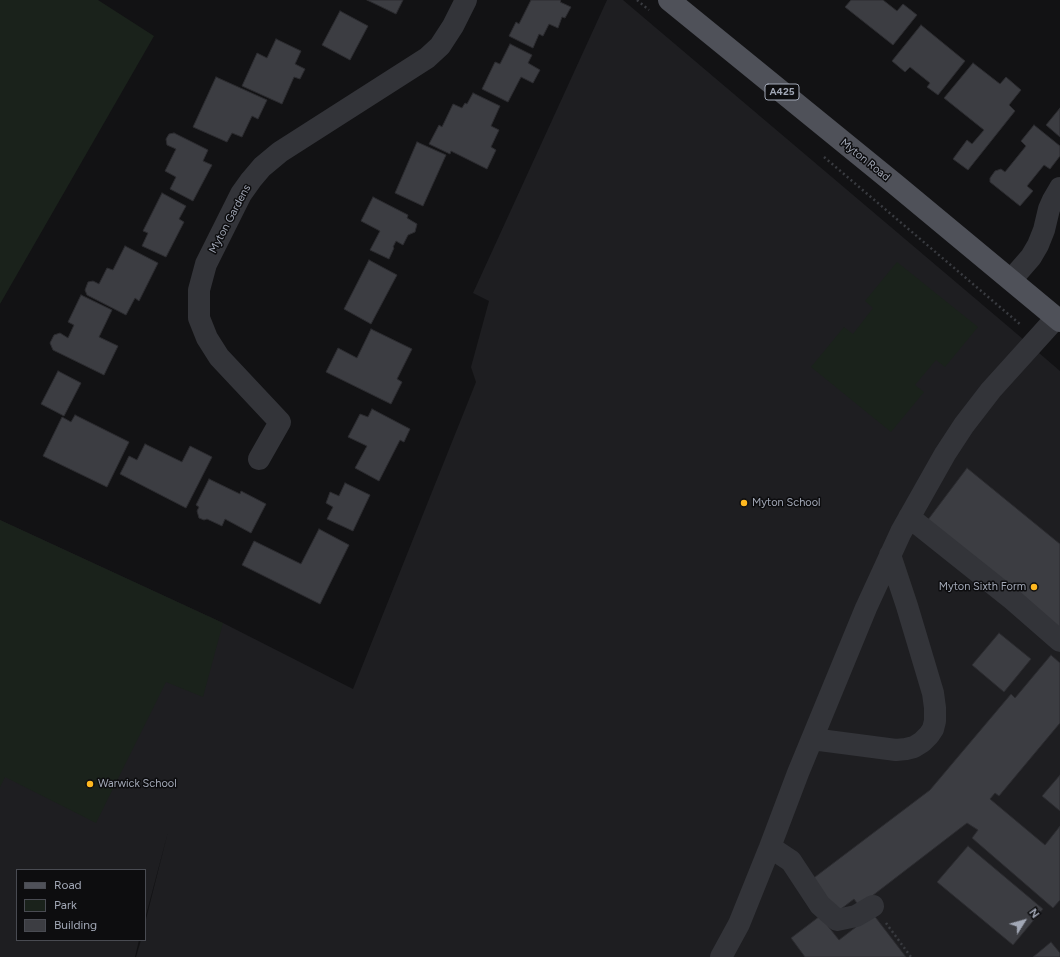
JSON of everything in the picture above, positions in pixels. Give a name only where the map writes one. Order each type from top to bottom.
[{"type":"main road","name":"Myton Road","points":[[661,6],[906,194],[1058,319]]},
{"type":"street","name":"Myton Gardens","points":[[259,459],[280,422],[219,357],[207,338],[199,318],[199,290],[206,264],[241,194],[262,167],[280,152],[427,58],[440,46],[453,26],[466,0]]},
{"type":"street","points":[[1011,280],[1031,257],[1038,245],[1051,205],[1060,188]]},
{"type":"street","points":[[721,957],[739,924],[812,739],[866,608],[900,532],[945,454],[964,425],[991,390],[1058,319]]},
{"type":"street","points":[[909,517],[985,577],[1060,641]]},
{"type":"street","points":[[812,739],[896,750],[914,747],[922,742],[933,729],[935,721],[935,708],[933,693],[890,555]]},
{"type":"street","points":[[770,847],[791,861],[820,905],[836,920],[856,916],[873,906]]},
{"type":"path","points":[[637,0],[661,6]]},
{"type":"path","points":[[823,157],[1024,327]]},
{"type":"path","points":[[873,906],[911,957]]},
{"type":"shaded area","name":"Myton School","points":[[607,0],[623,0],[1060,371],[1060,957],[136,957],[141,941],[146,941],[146,919],[168,832],[146,915],[146,869],[16,869],[16,941],[139,941],[135,957],[0,957],[0,520],[223,623],[353,689],[476,382],[471,367],[489,301],[473,293]]},
{"type":"green space","points":[[0,0],[98,0],[154,36],[0,304]]},
{"type":"green space","points":[[897,262],[978,327],[945,367],[936,360],[915,385],[924,392],[891,432],[811,367],[844,327],[853,334],[873,308],[865,301]]},
{"type":"green space","name":"Warwick School","points":[[0,520],[223,623],[203,697],[166,682],[96,823],[5,777],[0,787]]},
{"type":"building","points":[[367,0],[403,0],[396,14]]},
{"type":"building","points":[[531,0],[560,0],[560,2],[571,7],[565,18],[562,17],[558,28],[549,24],[543,36],[539,34],[533,48],[509,36],[516,22],[519,24]]},
{"type":"building","points":[[851,0],[883,0],[897,11],[903,4],[917,15],[893,45],[845,7]]},
{"type":"building","points":[[340,11],[368,26],[350,60],[322,45]]},
{"type":"building","points":[[921,25],[965,61],[938,95],[927,87],[930,83],[910,67],[905,72],[892,61]]},
{"type":"building","points":[[276,39],[301,51],[295,64],[305,69],[300,79],[294,77],[282,104],[242,86],[257,53],[267,58]]},
{"type":"building","points":[[510,44],[532,55],[528,63],[540,70],[533,83],[521,77],[508,102],[482,89],[495,62],[500,64]]},
{"type":"building","points":[[973,63],[1000,84],[1006,77],[1021,90],[1009,105],[1015,111],[968,170],[953,159],[967,140],[972,144],[984,130],[944,98]]},
{"type":"building","points":[[216,77],[267,100],[258,119],[252,116],[242,137],[232,133],[227,142],[193,127]]},
{"type":"building","points":[[473,93],[500,106],[491,126],[499,130],[491,147],[496,150],[487,169],[451,151],[450,154],[429,144],[439,125],[442,127],[453,104],[462,108],[465,103],[467,104]]},
{"type":"building","points":[[1060,108],[1060,137],[1046,125]]},
{"type":"building","points":[[1034,125],[1060,146],[1060,156],[1050,169],[1044,165],[1027,186],[1033,191],[1020,206],[990,182],[990,178],[995,171],[1001,169],[1005,172],[1026,146],[1021,141]]},
{"type":"building","points":[[174,133],[208,150],[203,161],[212,165],[193,201],[170,189],[176,177],[165,171],[176,149],[167,145],[166,139],[169,134]]},
{"type":"building","points":[[417,142],[446,155],[423,206],[395,193]]},
{"type":"building","points":[[162,193],[186,206],[179,219],[184,222],[166,257],[142,246],[148,233],[143,231]]},
{"type":"building","points":[[373,197],[408,215],[407,218],[417,224],[415,232],[408,235],[403,245],[396,241],[389,259],[370,250],[380,231],[361,221]]},
{"type":"building","points":[[125,246],[158,263],[139,301],[135,298],[126,315],[87,295],[85,290],[88,282],[93,281],[99,284],[107,268],[113,270]]},
{"type":"building","points":[[369,260],[397,275],[371,324],[344,309]]},
{"type":"building","points":[[81,295],[112,310],[99,337],[118,346],[104,375],[53,350],[50,343],[54,335],[60,333],[68,338],[74,325],[68,322]]},
{"type":"building","points":[[371,329],[412,349],[397,379],[402,382],[391,404],[326,372],[338,348],[357,358]]},
{"type":"building","points":[[58,371],[81,383],[64,416],[41,404]]},
{"type":"building","points":[[372,409],[410,429],[404,442],[400,440],[379,481],[355,468],[367,446],[348,437],[360,414],[368,417]]},
{"type":"building","points":[[75,415],[129,442],[107,487],[43,456],[62,417],[71,422]]},
{"type":"building","points":[[145,444],[182,462],[190,446],[212,457],[186,508],[120,474],[129,456],[137,460]]},
{"type":"building","name":"Myton Sixth Form","points":[[967,468],[1060,544],[1060,630],[927,521]]},
{"type":"building","points":[[209,479],[240,494],[241,491],[266,504],[251,533],[225,519],[222,526],[207,519],[204,520],[199,518],[197,511],[199,507],[196,505]]},
{"type":"building","points":[[345,483],[370,495],[353,531],[327,519],[333,507],[326,503],[330,492],[339,496]]},
{"type":"building","points":[[319,529],[349,545],[320,604],[242,565],[254,541],[301,564]]},
{"type":"building","points":[[999,633],[1031,659],[1004,692],[972,665]]},
{"type":"building","points":[[1051,655],[1060,663],[1060,723],[999,796],[995,793],[990,799],[1045,845],[1060,826],[1060,900],[1053,908],[972,838],[978,830],[967,823],[859,906],[854,899],[837,912],[811,880],[930,790],[1011,694],[1015,698]]},
{"type":"building","points":[[1060,775],[1060,811],[1042,796]]},
{"type":"building","points":[[968,846],[1043,909],[1013,945],[937,882]]},
{"type":"building","points":[[873,914],[906,957],[805,957],[791,938],[820,916],[839,940]]},
{"type":"building","points":[[1051,942],[1060,953],[1060,957],[1033,957]]},
{"type":"place","name":"Myton School","points":[[744,503]]},
{"type":"place","name":"Myton Sixth Form","points":[[1034,587]]},
{"type":"place","name":"Warwick School","points":[[90,784]]}]
